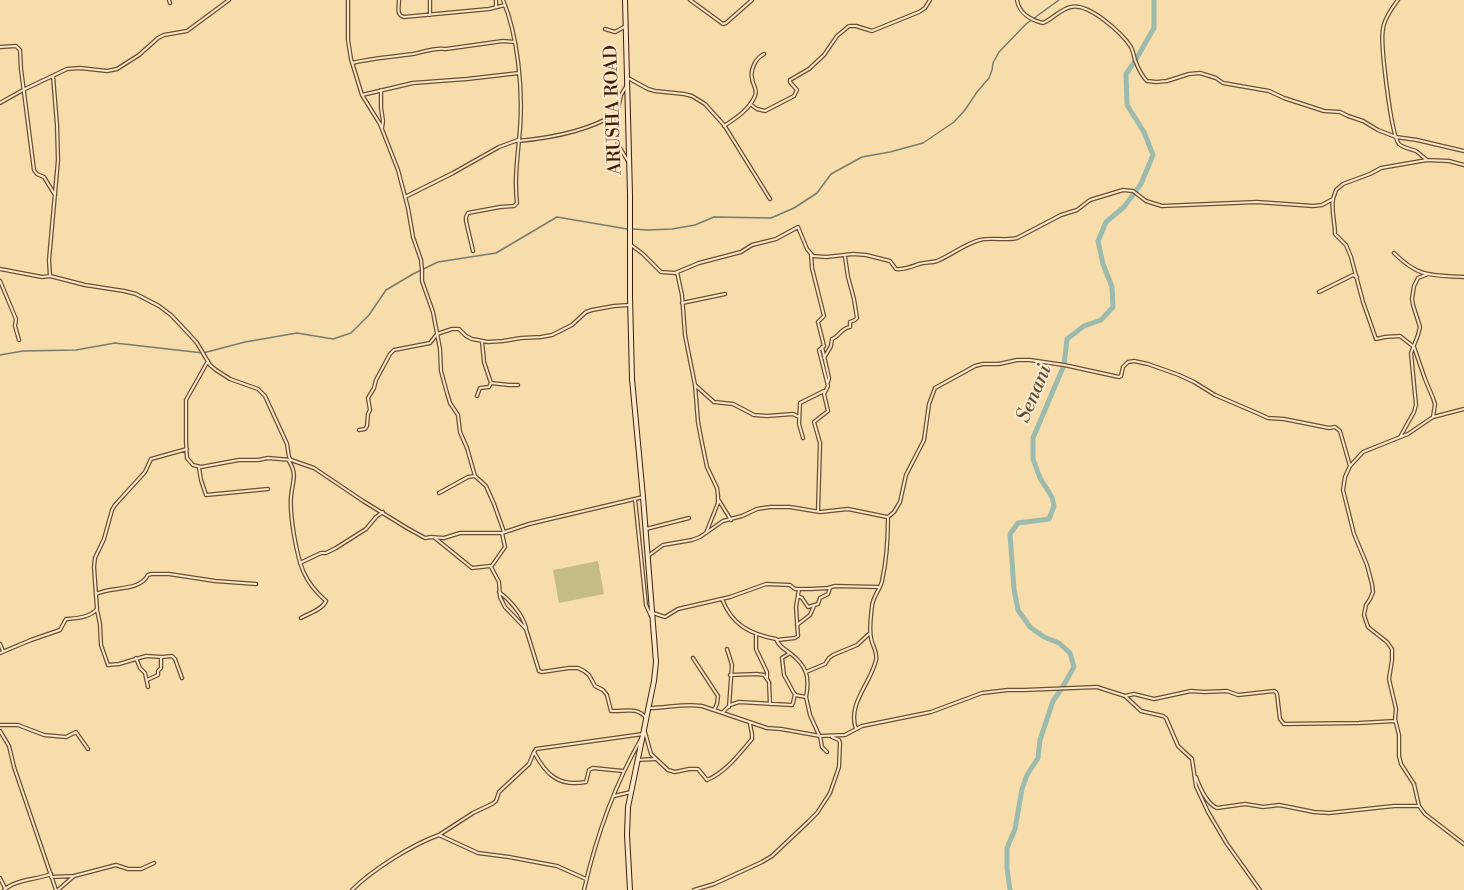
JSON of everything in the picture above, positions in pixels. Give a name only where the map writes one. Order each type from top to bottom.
[{"type":"main road","name":"ARUSHA ROAD","points":[[625,0],[633,391],[656,671],[627,819],[630,890]]},
{"type":"street","points":[[0,103],[70,68],[107,71],[117,69],[139,56],[158,38],[187,31],[229,0]]},
{"type":"street","points":[[348,0],[348,40],[352,63],[362,95],[382,128],[398,170],[423,270],[422,281],[429,298],[447,393],[458,416],[460,432],[475,476],[486,486],[503,533],[505,547],[492,566],[472,568],[435,538]]},
{"type":"street","points":[[399,0],[401,17],[489,9],[505,5]]},
{"type":"street","points":[[430,0],[430,15]]},
{"type":"street","points":[[496,0],[496,7]]},
{"type":"street","points":[[473,251],[466,221],[468,213],[514,206],[517,203],[519,73],[510,17],[503,0]]},
{"type":"street","points":[[690,0],[723,24],[752,0]]},
{"type":"street","points":[[750,105],[765,111],[794,96],[797,90],[790,80],[808,69],[824,55],[837,36],[849,26],[875,30],[919,12],[930,0]]},
{"type":"street","points":[[1017,0],[1023,13],[1043,23],[1070,7],[1082,7],[1093,11],[1131,47],[1138,68],[1147,81],[1167,81],[1189,74],[1200,74],[1216,78],[1223,83],[1267,90],[1324,111],[1340,112],[1396,137],[1464,151]]},
{"type":"street","points":[[1398,0],[1383,29],[1386,79],[1396,137],[1399,144],[1417,152],[1427,160]]},
{"type":"street","points":[[605,29],[615,32],[626,26]]},
{"type":"street","points":[[352,63],[436,48],[446,49],[503,41],[514,42]]},
{"type":"street","points":[[0,47],[16,46],[20,50],[34,170],[44,177],[55,195]]},
{"type":"street","points":[[724,126],[750,105],[756,93],[752,78],[755,62],[764,54]]},
{"type":"street","points":[[362,95],[413,83],[519,73]]},
{"type":"street","points":[[50,276],[49,260],[58,160],[53,76]]},
{"type":"street","points":[[627,78],[655,91],[692,96],[705,104],[724,126],[771,199]]},
{"type":"street","points":[[627,85],[621,95],[617,113],[617,140],[629,164]]},
{"type":"street","points":[[381,90],[382,128]]},
{"type":"street","points":[[405,197],[505,144],[578,130],[599,124],[617,113]]},
{"type":"street","points":[[1433,417],[1435,404],[1414,347],[1400,336],[1376,339],[1348,249],[1335,234],[1333,199],[1337,188],[1381,168],[1427,160],[1449,161],[1464,165]]},
{"type":"street","points":[[631,245],[661,272],[676,272],[739,253],[752,245],[776,238],[798,227],[807,249],[818,257],[866,255],[890,261],[896,269],[902,269],[935,261],[983,239],[1017,238],[1061,215],[1077,210],[1090,200],[1126,190],[1136,192],[1149,203],[1162,206],[1257,202],[1313,206],[1322,205],[1333,199]]},
{"type":"street","points":[[802,438],[798,424],[800,403],[828,387],[819,350],[824,346],[818,322],[824,316],[811,254]]},
{"type":"street","points":[[1394,254],[1419,272],[1464,277]]},
{"type":"street","points":[[824,358],[832,339],[836,338],[843,329],[850,327],[850,322],[857,318],[844,255]]},
{"type":"street","points":[[0,269],[42,277],[50,276],[85,285],[124,291],[147,300],[171,315],[216,370],[230,379],[258,389],[265,396],[287,444],[293,469],[295,479],[291,495],[292,512],[299,564],[306,578],[326,601],[325,604],[301,618]]},
{"type":"street","points":[[676,272],[695,385],[698,422],[707,466],[717,488],[718,499],[705,533]]},
{"type":"street","points":[[1400,437],[1415,409],[1416,399],[1411,353],[1420,327],[1412,303],[1414,286],[1419,277],[1428,274]]},
{"type":"street","points":[[1319,292],[1353,275],[1357,277]]},
{"type":"street","points":[[0,281],[16,319],[15,326],[19,340]]},
{"type":"street","points":[[682,303],[725,294]]},
{"type":"street","points":[[359,430],[367,426],[370,410],[368,398],[376,380],[390,354],[398,349],[430,343],[437,334],[452,329],[459,329],[470,338],[492,342],[547,337],[572,325],[586,312],[631,305]]},
{"type":"street","points":[[482,341],[484,362],[490,383]]},
{"type":"street","points":[[822,347],[830,380],[827,383]]},
{"type":"street","points":[[856,729],[853,721],[860,693],[876,660],[871,633],[872,603],[880,587],[887,553],[888,517],[900,502],[908,472],[924,440],[929,404],[935,388],[975,366],[1017,360],[1064,365],[1119,377],[1128,362],[1148,364],[1179,375],[1215,395],[1263,416],[1337,428],[1340,431],[1350,466]]},
{"type":"street","points":[[208,361],[186,400],[186,449],[190,463],[199,467],[239,460],[268,458],[290,460],[314,468],[425,538],[444,538],[459,533],[503,533],[529,524],[643,497]]},
{"type":"street","points":[[490,383],[509,386],[518,384]]},
{"type":"street","points":[[477,396],[480,388],[489,387],[490,383]]},
{"type":"street","points":[[695,385],[714,402],[733,404],[754,415],[793,414],[799,417]]},
{"type":"street","points":[[818,512],[820,443],[814,422],[828,411],[824,391]]},
{"type":"street","points":[[1464,409],[1433,417],[1418,429],[1363,452],[1350,466],[1343,490],[1354,534],[1367,565],[1373,590],[1364,615],[1368,627],[1387,642],[1392,650],[1389,679],[1396,709],[1395,721],[1400,735],[1400,760],[1414,784],[1419,806],[1429,817],[1464,844]]},
{"type":"street","points":[[182,678],[174,657],[170,656],[146,656],[108,665],[101,645],[93,577],[95,558],[115,505],[145,472],[151,459],[186,449]]},
{"type":"street","points":[[199,467],[206,495],[268,489]]},
{"type":"street","points":[[439,493],[468,477],[475,476]]},
{"type":"street","points":[[635,499],[646,605],[648,612],[653,616],[665,616],[678,609],[722,599],[766,585],[790,585],[799,589],[814,590],[835,586],[880,587]]},
{"type":"street","points":[[718,499],[732,520]]},
{"type":"street","points":[[648,556],[663,545],[692,540],[723,521],[732,520],[757,509],[790,507],[818,512],[848,509],[888,517]]},
{"type":"street","points":[[299,564],[336,548],[366,529],[383,512]]},
{"type":"street","points":[[646,529],[688,518]]},
{"type":"street","points":[[492,566],[507,611],[526,629]]},
{"type":"street","points":[[96,594],[104,590],[140,584],[151,574],[255,584]]},
{"type":"street","points":[[798,596],[808,607],[818,605],[820,598],[828,594],[830,588]]},
{"type":"street","points":[[722,599],[729,613],[741,625],[756,635],[777,640],[797,637],[796,607],[799,589]]},
{"type":"street","points":[[499,592],[507,598],[521,616],[540,672],[578,668],[589,675],[595,686],[605,693],[611,711],[635,710],[646,718]]},
{"type":"street","points":[[797,625],[810,615],[814,606]]},
{"type":"street","points":[[0,644],[2,652],[60,630],[64,620],[90,615],[97,609]]},
{"type":"street","points":[[806,672],[825,664],[831,656],[857,645],[871,633]]},
{"type":"street","points":[[756,635],[756,649],[767,672],[770,704]]},
{"type":"street","points":[[777,640],[778,644],[790,653],[806,672],[808,682],[806,697],[810,715],[820,736],[822,747],[827,752]]},
{"type":"street","points":[[727,650],[732,665],[729,707]]},
{"type":"street","points":[[790,653],[782,657],[784,675],[795,694],[806,697]]},
{"type":"street","points":[[147,680],[158,675],[162,657]]},
{"type":"street","points":[[136,658],[145,673],[148,687]]},
{"type":"street","points":[[693,658],[718,696],[714,710]]},
{"type":"street","points":[[730,675],[762,674],[767,678]]},
{"type":"street","points":[[648,708],[686,704],[702,706],[767,728],[820,736],[845,735],[856,729],[886,720],[931,712],[974,695],[988,692],[1096,687],[1125,696],[1141,711],[1166,718],[1178,746],[1192,759],[1202,792],[1215,808],[1245,804],[1263,807],[1279,805],[1329,813],[1394,806],[1419,806]]},
{"type":"street","points":[[1125,696],[1134,694],[1154,699],[1189,691],[1227,691],[1242,695],[1273,691],[1277,692],[1281,721],[1284,724],[1395,721]]},
{"type":"street","points":[[722,713],[739,702],[793,704],[795,694]]},
{"type":"street","points":[[352,890],[380,867],[496,801],[498,793],[529,764],[538,748],[643,734],[647,735],[649,751],[671,772],[698,770],[706,780],[732,762],[752,738],[750,723]]},
{"type":"street","points":[[0,725],[18,725],[44,735],[66,737],[77,732],[88,749]]},
{"type":"street","points":[[0,731],[9,746],[14,767],[57,890],[74,876]]},
{"type":"street","points":[[584,890],[596,842],[623,771],[643,734]]},
{"type":"street","points":[[694,890],[714,884],[772,856],[817,813],[830,793],[839,767],[840,743],[827,735]]},
{"type":"street","points":[[534,752],[545,770],[552,777],[564,782],[586,782],[589,770],[593,768],[623,771]]},
{"type":"street","points":[[637,760],[655,759]]},
{"type":"street","points":[[1195,770],[1196,786],[1208,812],[1227,844],[1260,890]]},
{"type":"street","points":[[614,796],[631,792]]},
{"type":"street","points":[[439,835],[478,853],[557,866],[586,879]]},
{"type":"street","points":[[0,878],[5,889],[15,883],[51,876],[74,876],[116,866],[141,869],[154,863]]},
{"type":"shaded area","points":[[598,561],[604,594],[559,603],[553,570]]},
{"type":"waterway","points":[[632,229],[672,229],[695,225],[714,217],[771,218],[794,208],[817,193],[831,174],[862,157],[923,143],[954,122],[989,78],[999,52],[1026,24],[1059,0]]},
{"type":"waterway","name":"Senani","points":[[1010,890],[1007,848],[1015,829],[1022,789],[1027,775],[1038,758],[1040,740],[1053,701],[1074,667],[1070,653],[1059,643],[1044,637],[1030,627],[1018,610],[1010,534],[1018,523],[1049,519],[1054,506],[1052,497],[1040,478],[1033,459],[1033,438],[1064,365],[1067,339],[1084,326],[1101,320],[1113,307],[1112,287],[1103,264],[1098,241],[1106,222],[1124,207],[1141,184],[1153,155],[1144,132],[1127,105],[1126,74],[1154,28],[1154,0]]},
{"type":"waterway","points":[[0,355],[23,351],[76,350],[115,343],[203,353],[245,342],[297,333],[333,339],[351,333],[369,315],[386,290],[413,274],[438,262],[496,253],[557,217],[627,229]]}]
